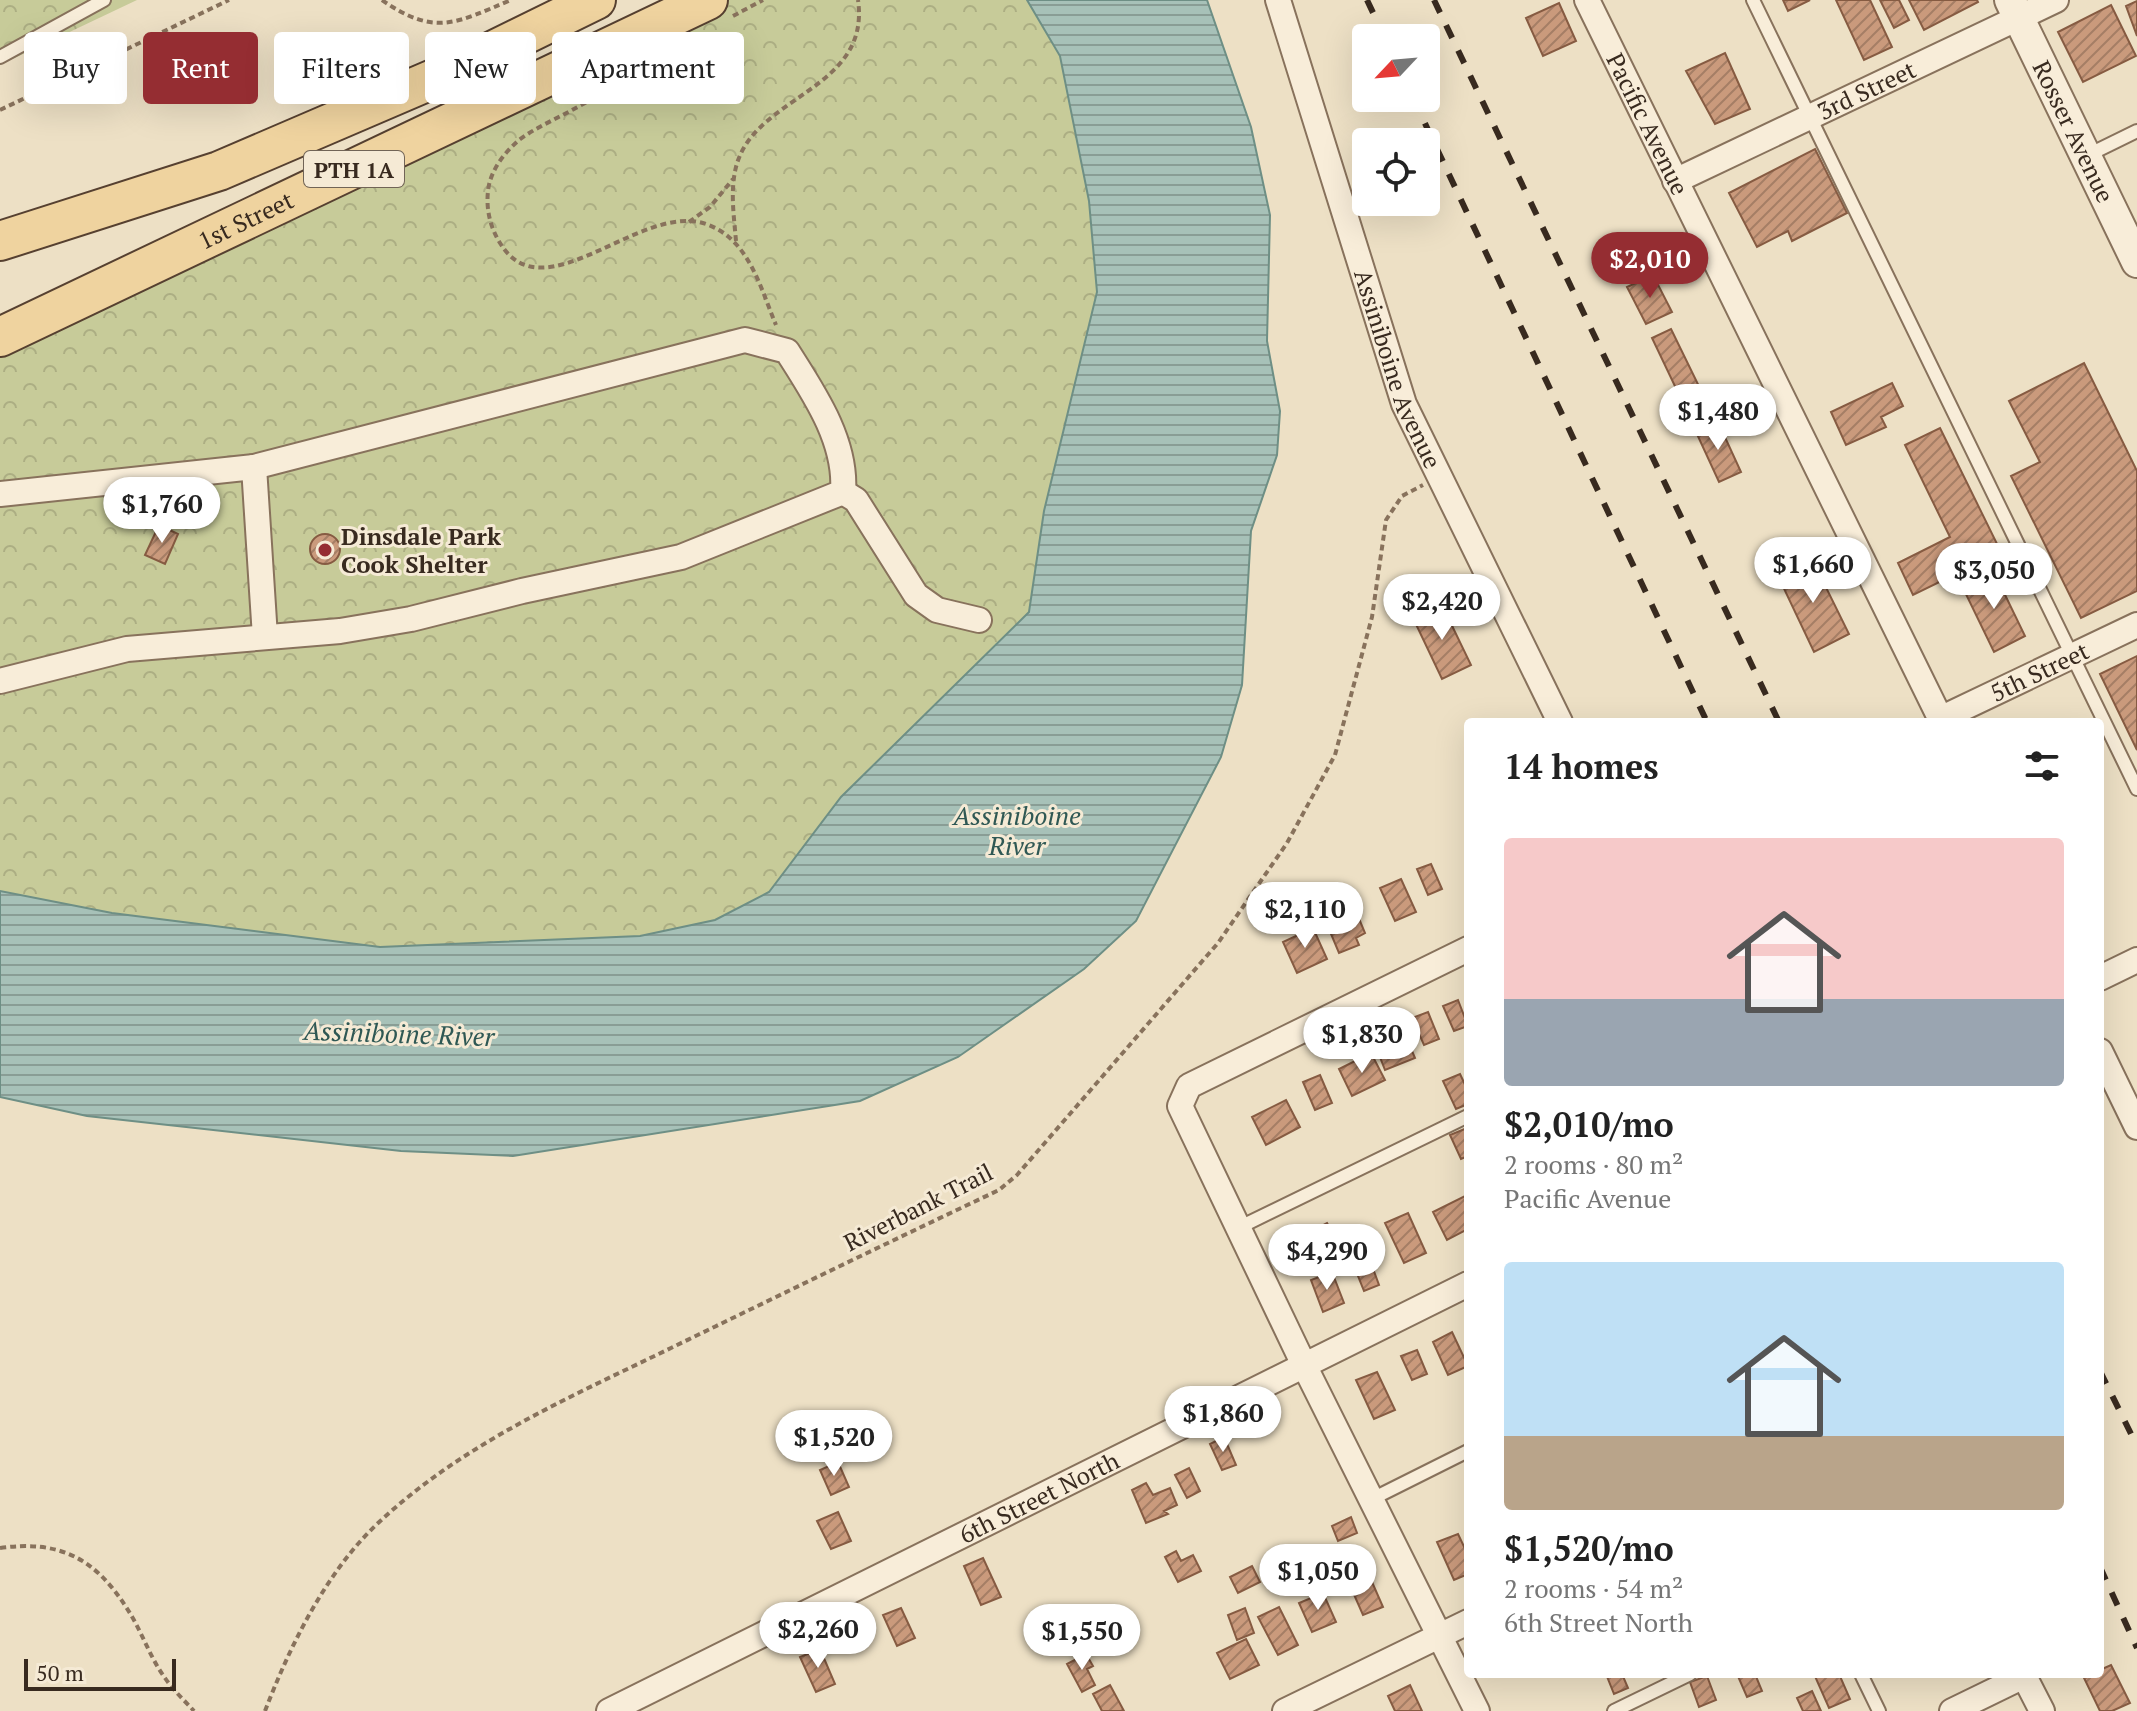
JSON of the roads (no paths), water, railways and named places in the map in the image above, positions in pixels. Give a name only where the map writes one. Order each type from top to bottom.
[{"type":"main road","name":"PTH 1A","points":[[0,241],[219,171],[445,74],[596,0]]},
{"type":"main road","name":"1st Street","points":[[0,337],[714,18]]},
{"type":"street","name":"Assiniboine Avenue","points":[[1278,0],[1404,404],[1558,718]]},
{"type":"street","name":"Pacific Avenue","points":[[1587,0],[1940,718]]},
{"type":"street","name":"3rd Street","points":[[1675,181],[1811,117],[2014,9],[2056,0]]},
{"type":"street","name":"Rosser Avenue","points":[[2014,9],[2137,262]]},
{"type":"street","points":[[0,494],[254,467],[745,340],[787,351],[823,413],[845,469],[843,492]]},
{"type":"street","points":[[254,467],[265,637]]},
{"type":"street","points":[[843,492],[856,500],[916,595],[937,610],[979,620]]},
{"type":"street","points":[[0,681],[127,649],[340,631],[411,619],[681,557],[843,492]]},
{"type":"street","name":"5th Street","points":[[1945,718],[2137,625]]},
{"type":"street","points":[[1464,951],[1189,1086],[1180,1106],[1303,1363],[1477,1711]]},
{"type":"street","points":[[2104,976],[2137,960]]},
{"type":"street","points":[[2104,1059],[2137,1127]]},
{"type":"street","name":"6th Street North","points":[[609,1711],[1303,1363],[1464,1286]]},
{"type":"street","points":[[1285,1711],[1464,1624]]},
{"type":"street","points":[[1952,1711],[2018,1678]]},
{"type":"street","points":[[2026,1678],[2042,1711]]},
{"type":"lane","points":[[0,57],[104,0]]},
{"type":"lane","points":[[1753,0],[2103,718]]},
{"type":"lane","points":[[2086,156],[2137,131]]},
{"type":"lane","points":[[2104,719],[2137,789]]},
{"type":"lane","points":[[1238,1228],[1464,1118]]},
{"type":"lane","points":[[1372,1499],[1464,1453]]},
{"type":"lane","points":[[1614,1711],[1682,1678]]},
{"type":"lane","points":[[1863,1678],[1879,1711]]},
{"type":"water","name":"Assiniboine River","points":[[1027,0],[1207,0],[1251,127],[1270,215],[1267,341],[1280,411],[1277,455],[1251,531],[1242,685],[1221,757],[1136,921],[1084,969],[958,1057],[860,1101],[513,1156],[401,1151],[87,1116],[0,1097],[0,891],[112,913],[380,947],[640,936],[715,920],[769,892],[841,797],[1029,612],[1044,511],[1097,292],[1089,201],[1060,56]]},
{"type":"railway","points":[[1367,0],[1378,24]]},
{"type":"railway","points":[[1434,0],[1777,718]]},
{"type":"railway","points":[[1420,112],[1705,718]]},
{"type":"railway","points":[[2104,1379],[2137,1446]]},
{"type":"railway","points":[[2104,1576],[2137,1648]]},
{"type":"place","name":"Dinsdale Park Cook Shelter","points":[[325,550]]}]
